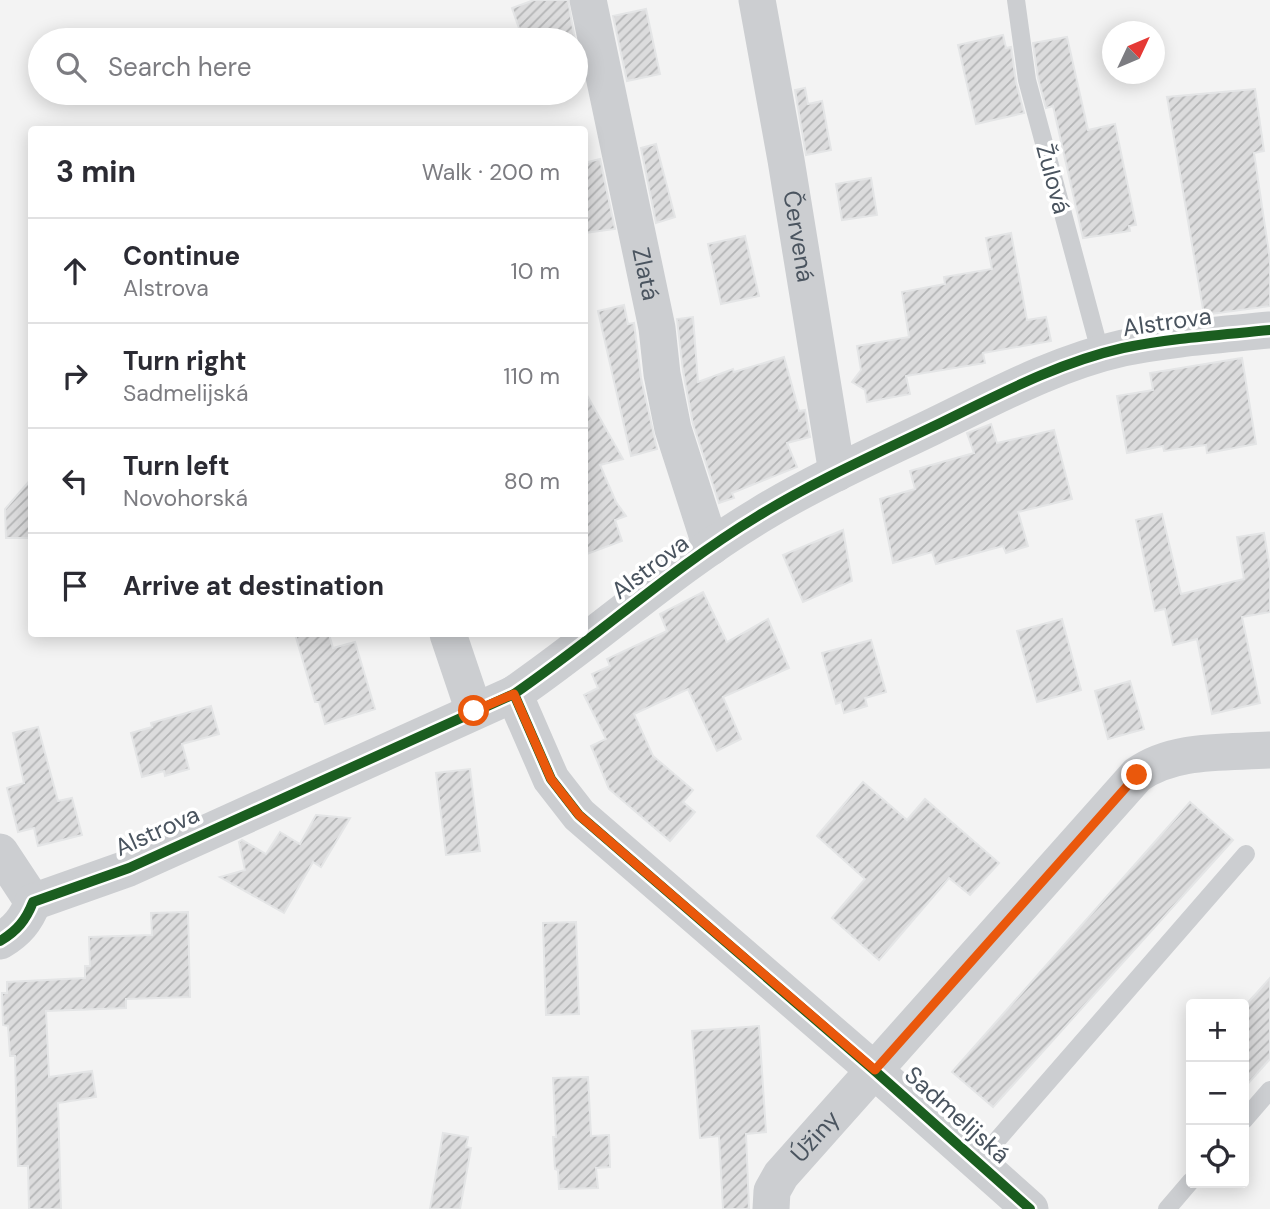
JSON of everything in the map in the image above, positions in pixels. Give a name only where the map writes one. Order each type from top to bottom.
[{"type":"street","name":"Zlatá","points":[[588,0],[657,328],[662,374],[673,429],[711,547]]},
{"type":"street","name":"Červená","points":[[757,0],[837,473]]},
{"type":"street","name":"Alstrova","points":[[33,902],[130,868],[514,694],[711,547],[759,515],[837,473],[1015,387],[1066,365],[1135,347],[1270,330]]},
{"type":"street","points":[[448,637],[474,711]]},
{"type":"street","name":"Sadmelijská","points":[[514,694],[551,779],[579,815],[875,1070],[1030,1209]]},
{"type":"street","name":"Úžiny","points":[[771,1209],[771,1196],[777,1181],[1137,775],[1153,764],[1173,757],[1270,750]]},
{"type":"street","points":[[0,852],[33,902],[26,920],[10,936],[0,941]]},
{"type":"lane","name":"Žulová","points":[[1016,0],[1027,80],[1101,355]]},
{"type":"lane","points":[[978,1162],[1246,854]]},
{"type":"lane","points":[[1249,1114],[1270,1090]]},
{"type":"lane","points":[[1167,1209],[1186,1187]]},
{"type":"building","points":[[534,0],[568,0],[573,28],[519,28],[512,8]]},
{"type":"building","points":[[646,9],[660,74],[627,81],[613,16]]},
{"type":"building","points":[[1003,35],[1006,48],[1011,47],[1024,113],[976,124],[958,45]]},
{"type":"building","points":[[1067,37],[1088,130],[1115,124],[1136,225],[1129,226],[1130,231],[1083,238],[1053,106],[1046,108],[1038,78],[1033,43]]},
{"type":"building","points":[[805,88],[808,104],[822,101],[831,150],[806,155],[795,90]]},
{"type":"building","points":[[1255,89],[1264,151],[1254,153],[1270,260],[1270,306],[1204,315],[1167,97]]},
{"type":"building","points":[[656,144],[675,217],[656,223],[641,148]]},
{"type":"building","points":[[600,159],[615,229],[588,232],[588,162]]},
{"type":"building","points":[[871,178],[877,215],[842,220],[836,184]]},
{"type":"building","points":[[1011,233],[1027,320],[1046,317],[1051,341],[983,353],[985,363],[906,376],[910,394],[867,402],[865,390],[852,382],[861,370],[857,346],[909,337],[902,292],[945,284],[944,277],[992,269],[986,238]]},
{"type":"building","points":[[745,236],[759,296],[721,304],[708,244]]},
{"type":"building","points":[[624,305],[628,324],[634,323],[641,378],[657,449],[631,456],[598,311]]},
{"type":"building","points":[[693,317],[698,382],[733,369],[734,372],[784,357],[799,411],[805,410],[810,437],[787,443],[797,467],[732,493],[734,498],[719,503],[693,424],[683,371],[677,319]]},
{"type":"building","points":[[1242,358],[1256,444],[1207,453],[1206,445],[1164,451],[1163,446],[1127,453],[1117,396],[1153,390],[1150,373]]},
{"type":"building","points":[[588,397],[623,459],[600,465],[616,502],[626,516],[615,520],[622,541],[588,554]]},
{"type":"building","points":[[991,424],[997,443],[1054,430],[1072,499],[1018,512],[1028,546],[1006,553],[1003,546],[936,564],[932,552],[893,563],[880,499],[915,489],[910,471],[974,453],[967,433]]},
{"type":"building","points":[[28,483],[28,538],[6,538],[5,509]]},
{"type":"building","points":[[1162,514],[1181,594],[1244,579],[1237,537],[1264,533],[1270,569],[1270,612],[1242,617],[1260,703],[1212,714],[1197,639],[1173,645],[1165,609],[1155,611],[1136,520]]},
{"type":"building","points":[[843,530],[852,581],[803,602],[783,555]]},
{"type":"building","points":[[703,592],[727,642],[768,619],[789,668],[723,697],[741,739],[717,751],[688,689],[634,714],[653,756],[693,790],[683,802],[695,812],[670,841],[609,789],[591,746],[606,739],[584,695],[598,688],[592,674],[610,666],[607,659],[667,631],[660,614]]},
{"type":"building","points":[[1062,619],[1081,690],[1037,702],[1017,631]]},
{"type":"building","points":[[296,637],[330,637],[333,648],[355,642],[375,709],[325,724],[319,702],[315,702]]},
{"type":"building","points":[[871,640],[886,692],[865,698],[867,706],[844,713],[841,702],[836,704],[822,653]]},
{"type":"building","points":[[1130,681],[1144,729],[1108,739],[1095,691]]},
{"type":"building","points":[[211,706],[219,734],[182,744],[189,769],[165,776],[164,771],[142,777],[131,733],[152,727],[151,723]]},
{"type":"building","points":[[38,727],[58,801],[72,798],[82,835],[38,846],[34,828],[18,832],[7,788],[24,783],[13,733]]},
{"type":"building","points":[[470,769],[480,851],[446,855],[436,773]]},
{"type":"building","points":[[863,782],[907,820],[925,799],[999,863],[970,895],[949,878],[879,960],[832,918],[865,879],[817,836]]},
{"type":"building","points":[[1190,802],[1233,840],[993,1107],[952,1072]]},
{"type":"building","points":[[316,815],[350,818],[321,867],[313,862],[284,913],[220,877],[245,870],[239,842],[242,840],[266,854],[280,832],[300,844]]},
{"type":"building","points":[[188,912],[190,997],[126,999],[126,1008],[46,1011],[49,1077],[92,1071],[96,1097],[58,1103],[61,1209],[29,1209],[28,1166],[18,1166],[15,1056],[10,1056],[8,1026],[3,1025],[2,993],[7,993],[7,982],[85,978],[85,966],[90,966],[89,937],[152,935],[151,913]]},
{"type":"building","points":[[576,922],[579,1014],[546,1015],[543,923]]},
{"type":"building","points":[[1270,978],[1270,1059],[1249,1082],[1249,1062],[1249,1001]]},
{"type":"building","points":[[759,1026],[766,1132],[746,1134],[749,1209],[723,1209],[719,1136],[700,1138],[692,1031]]},
{"type":"building","points":[[588,1077],[591,1136],[609,1135],[610,1167],[596,1168],[598,1188],[559,1189],[553,1137],[556,1137],[553,1078]]},
{"type":"building","points":[[443,1133],[468,1137],[466,1147],[471,1148],[460,1209],[430,1209]]},
{"type":"cycle path","points":[[0,941],[20,924],[33,902],[129,868],[514,694],[695,558],[758,516],[822,480],[1002,393],[1074,362],[1123,348],[1178,339],[1270,330]]},
{"type":"cycle path","points":[[514,694],[551,779],[579,815],[1030,1209]]},
{"type":"route","points":[[474,711],[514,694],[551,779],[579,815],[875,1070],[1137,775]]}]
